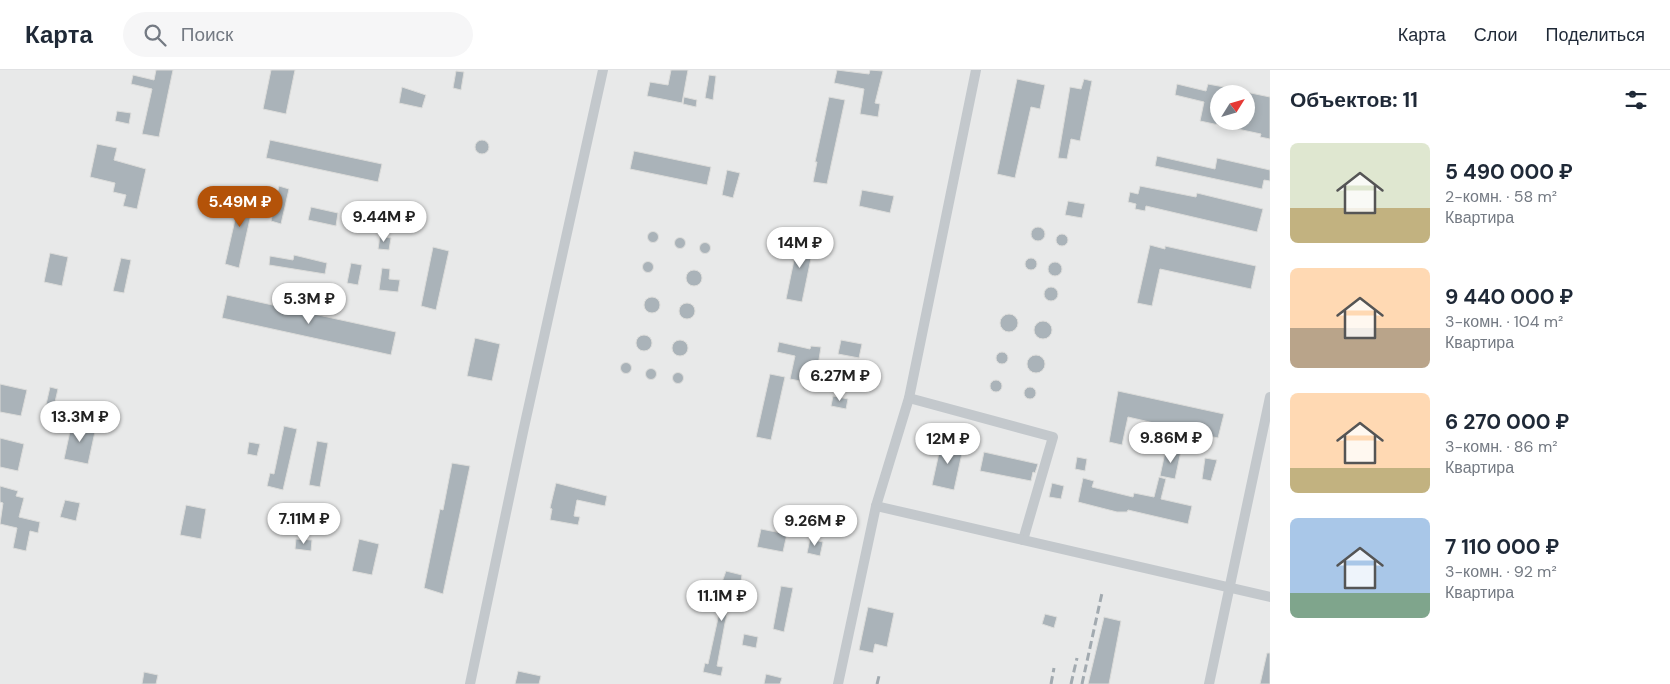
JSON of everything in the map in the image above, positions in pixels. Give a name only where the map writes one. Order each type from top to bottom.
[{"type":"lane","points":[[470,684],[520,442],[603,70]]},
{"type":"lane","points":[[838,684],[876,506],[909,398],[976,70]]},
{"type":"lane","points":[[909,398],[1053,437],[1023,540]]},
{"type":"lane","points":[[1209,684],[1270,398]]},
{"type":"lane","points":[[876,506],[1270,598]]},
{"type":"shaded area","points":[[0,70],[1270,70],[1270,684],[0,684]]},
{"type":"building","points":[[156,70],[173,70],[159,137],[142,134],[152,89],[131,84],[133,75],[154,80]]},
{"type":"building","points":[[271,70],[295,70],[286,114],[263,109]]},
{"type":"building","points":[[671,70],[688,70],[682,103],[647,96],[650,82],[668,85]]},
{"type":"building","points":[[837,70],[869,74],[870,70],[883,71],[875,103],[880,104],[878,117],[860,114],[864,89],[834,83]]},
{"type":"building","points":[[456,71],[464,72],[461,90],[453,88]]},
{"type":"building","points":[[709,75],[716,76],[713,100],[705,98]]},
{"type":"building","points":[[1017,79],[1045,85],[1040,109],[1031,107],[1015,178],[997,174]]},
{"type":"building","points":[[1084,79],[1092,81],[1080,141],[1071,139],[1067,159],[1058,158],[1070,87],[1081,89]]},
{"type":"building","points":[[1177,84],[1206,91],[1208,84],[1213,85],[1210,85],[1210,123],[1200,121],[1204,102],[1175,95]]},
{"type":"building","points":[[402,87],[426,95],[422,108],[399,103]]},
{"type":"building","points":[[1255,94],[1270,97],[1270,139],[1260,137],[1261,134],[1242,130],[1255,130]]},
{"type":"building","points":[[684,97],[697,100],[696,107],[683,104]]},
{"type":"building","points":[[829,97],[845,100],[827,184],[813,182],[817,162],[815,162]]},
{"type":"building","points":[[117,111],[131,113],[129,124],[115,121]]},
{"type":"building","points":[[270,140],[382,164],[378,182],[266,158]]},
{"type":"building","points":[[479,140],[485,140],[489,147],[485,154],[479,154],[475,150],[475,144]]},
{"type":"building","points":[[97,144],[117,148],[114,160],[146,169],[137,209],[123,206],[126,195],[113,192],[115,183],[90,177]]},
{"type":"building","points":[[634,151],[711,167],[707,185],[630,169]]},
{"type":"building","points":[[1157,156],[1215,169],[1217,158],[1270,170],[1270,181],[1264,180],[1262,189],[1155,166]]},
{"type":"building","points":[[727,170],[740,173],[733,198],[722,195]]},
{"type":"building","points":[[279,186],[289,189],[281,224],[271,221]]},
{"type":"building","points":[[1140,186],[1196,197],[1197,193],[1263,209],[1257,232],[1146,206],[1145,211],[1135,209],[1136,204],[1128,202],[1130,192],[1138,194]]},
{"type":"building","points":[[242,189],[256,192],[239,268],[225,264]]},
{"type":"building","points":[[862,190],[894,196],[890,213],[859,206]]},
{"type":"building","points":[[1068,201],[1085,204],[1082,218],[1065,215]]},
{"type":"building","points":[[311,207],[338,213],[336,226],[308,220]]},
{"type":"building","points":[[1038,227],[1043,229],[1045,234],[1043,239],[1038,241],[1033,239],[1031,234],[1033,229]]},
{"type":"building","points":[[653,231],[659,237],[653,243],[647,237]]},
{"type":"building","points":[[1064,234],[1067,235],[1067,245],[1060,246],[1057,245],[1056,238],[1057,235]]},
{"type":"building","points":[[380,236],[391,238],[389,250],[378,249]]},
{"type":"building","points":[[799,236],[815,239],[802,302],[786,299]]},
{"type":"building","points":[[680,237],[686,243],[680,249],[674,243]]},
{"type":"building","points":[[705,242],[711,248],[705,254],[699,248]]},
{"type":"building","points":[[1150,245],[1165,249],[1165,246],[1256,266],[1251,289],[1160,269],[1152,306],[1137,303]]},
{"type":"building","points":[[433,247],[449,251],[436,310],[421,306]]},
{"type":"building","points":[[50,253],[68,257],[62,286],[44,282]]},
{"type":"building","points":[[294,255],[327,263],[325,274],[269,265],[270,256],[293,260]]},
{"type":"building","points":[[121,258],[131,260],[124,293],[113,291]]},
{"type":"building","points":[[1033,258],[1036,259],[1036,269],[1029,270],[1026,269],[1025,262],[1026,259]]},
{"type":"building","points":[[648,261],[654,267],[648,273],[642,267]]},
{"type":"building","points":[[1055,262],[1060,264],[1062,269],[1060,274],[1055,276],[1050,274],[1048,269],[1050,264]]},
{"type":"building","points":[[351,263],[362,265],[358,285],[347,283]]},
{"type":"building","points":[[382,268],[390,269],[389,279],[400,280],[398,292],[379,290]]},
{"type":"building","points":[[694,270],[700,272],[702,278],[700,284],[694,286],[688,284],[686,278],[688,272]]},
{"type":"building","points":[[1051,287],[1056,289],[1058,294],[1056,299],[1051,301],[1046,299],[1044,294],[1046,289]]},
{"type":"building","points":[[227,295],[396,332],[391,355],[222,318]]},
{"type":"building","points":[[652,297],[658,299],[660,305],[658,311],[652,313],[646,311],[644,305],[646,299]]},
{"type":"building","points":[[687,303],[693,305],[695,311],[693,317],[687,319],[681,317],[679,311],[681,305]]},
{"type":"building","points":[[1009,314],[1015,317],[1018,323],[1015,329],[1009,332],[1003,329],[1000,323],[1003,317]]},
{"type":"building","points":[[1043,321],[1049,324],[1052,330],[1049,336],[1043,339],[1037,336],[1034,330],[1037,324]]},
{"type":"building","points":[[644,335],[650,337],[652,343],[650,349],[644,351],[638,349],[636,343],[638,337]]},
{"type":"building","points":[[475,338],[500,344],[492,381],[467,376]]},
{"type":"building","points":[[680,340],[686,342],[688,348],[686,354],[680,356],[674,354],[672,348],[674,342]]},
{"type":"building","points":[[841,340],[862,344],[859,358],[838,354]]},
{"type":"building","points":[[779,342],[810,349],[811,346],[821,347],[816,378],[820,379],[817,391],[803,388],[805,382],[790,379],[795,356],[777,352]]},
{"type":"building","points":[[1004,352],[1007,353],[1007,363],[1000,364],[997,363],[996,356],[997,353]]},
{"type":"building","points":[[1036,355],[1042,358],[1045,364],[1042,370],[1036,373],[1030,370],[1027,364],[1030,358]]},
{"type":"building","points":[[626,362],[632,368],[626,374],[620,368]]},
{"type":"building","points":[[651,368],[657,374],[651,380],[645,374]]},
{"type":"building","points":[[678,372],[684,378],[678,384],[672,378]]},
{"type":"building","points":[[770,374],[785,377],[771,440],[756,437]]},
{"type":"building","points":[[998,380],[1001,381],[1001,391],[994,392],[991,391],[990,384],[991,381]]},
{"type":"building","points":[[0,384],[27,390],[21,416],[0,412]]},
{"type":"building","points":[[50,387],[58,389],[50,424],[42,422]]},
{"type":"building","points":[[1032,387],[1035,388],[1035,398],[1028,399],[1025,398],[1024,391],[1025,388]]},
{"type":"building","points":[[1118,391],[1224,414],[1218,438],[1195,433],[1193,443],[1182,441],[1184,430],[1128,417],[1122,445],[1109,442]]},
{"type":"building","points":[[833,396],[848,399],[846,409],[831,406]]},
{"type":"building","points":[[72,422],[96,427],[88,464],[64,459]]},
{"type":"building","points":[[284,426],[297,429],[283,490],[267,486],[270,473],[274,474]]},
{"type":"building","points":[[0,438],[24,444],[18,471],[0,467]]},
{"type":"building","points":[[942,439],[964,444],[954,490],[932,485]]},
{"type":"building","points":[[317,441],[328,443],[320,487],[309,485]]},
{"type":"building","points":[[249,442],[260,444],[257,456],[247,454]]},
{"type":"building","points":[[1166,448],[1181,451],[1175,479],[1160,476]]},
{"type":"building","points":[[984,452],[1038,464],[1035,473],[1033,472],[1031,481],[980,471]]},
{"type":"building","points":[[1077,457],[1087,459],[1085,471],[1075,469]]},
{"type":"building","points":[[1205,458],[1217,460],[1211,481],[1202,479]]},
{"type":"building","points":[[452,463],[470,466],[443,594],[424,588],[440,509],[443,510]]},
{"type":"building","points":[[1159,477],[1166,479],[1161,499],[1192,506],[1188,524],[1128,510],[1127,512],[1117,512],[1078,502],[1083,478],[1094,481],[1092,487],[1133,497],[1134,493],[1154,497]]},
{"type":"building","points":[[556,483],[607,496],[605,506],[577,500],[574,516],[580,517],[578,525],[550,520],[552,509],[550,508]]},
{"type":"building","points":[[1052,483],[1064,486],[1061,499],[1049,497]]},
{"type":"building","points":[[0,486],[18,491],[16,496],[24,498],[19,517],[40,522],[38,533],[30,531],[26,551],[13,548],[17,528],[0,524],[3,503],[0,502]]},
{"type":"building","points":[[65,500],[80,503],[76,521],[60,517]]},
{"type":"building","points":[[186,505],[206,509],[201,539],[180,535]]},
{"type":"building","points":[[761,529],[787,534],[783,552],[757,547]]},
{"type":"building","points":[[296,539],[312,540],[311,551],[295,549]]},
{"type":"building","points":[[359,539],[379,544],[372,575],[352,571]]},
{"type":"building","points":[[810,539],[823,542],[820,556],[807,553]]},
{"type":"building","points":[[726,571],[742,575],[740,588],[733,587],[725,623],[717,666],[723,667],[721,676],[703,672],[705,663],[708,664],[725,586],[721,585]]},
{"type":"building","points":[[781,586],[793,588],[784,632],[773,629]]},
{"type":"building","points":[[868,607],[894,613],[887,647],[875,644],[873,653],[859,650]]},
{"type":"building","points":[[1045,614],[1057,617],[1054,628],[1042,624]]},
{"type":"building","points":[[1104,617],[1121,621],[1109,684],[1088,684]]},
{"type":"building","points":[[744,634],[758,637],[756,648],[742,645]]},
{"type":"building","points":[[1267,653],[1270,653],[1270,684],[1260,684]]},
{"type":"building","points":[[518,671],[541,676],[539,684],[515,684]]},
{"type":"building","points":[[144,672],[158,675],[156,684],[142,684]]},
{"type":"building","points":[[766,674],[782,678],[780,684],[764,684]]},
{"type":"railway","points":[[1082,684],[1102,593]]},
{"type":"railway","points":[[1071,684],[1077,658]]},
{"type":"railway","points":[[1051,684],[1054,668]]},
{"type":"railway","points":[[877,684],[879,676]]}]
